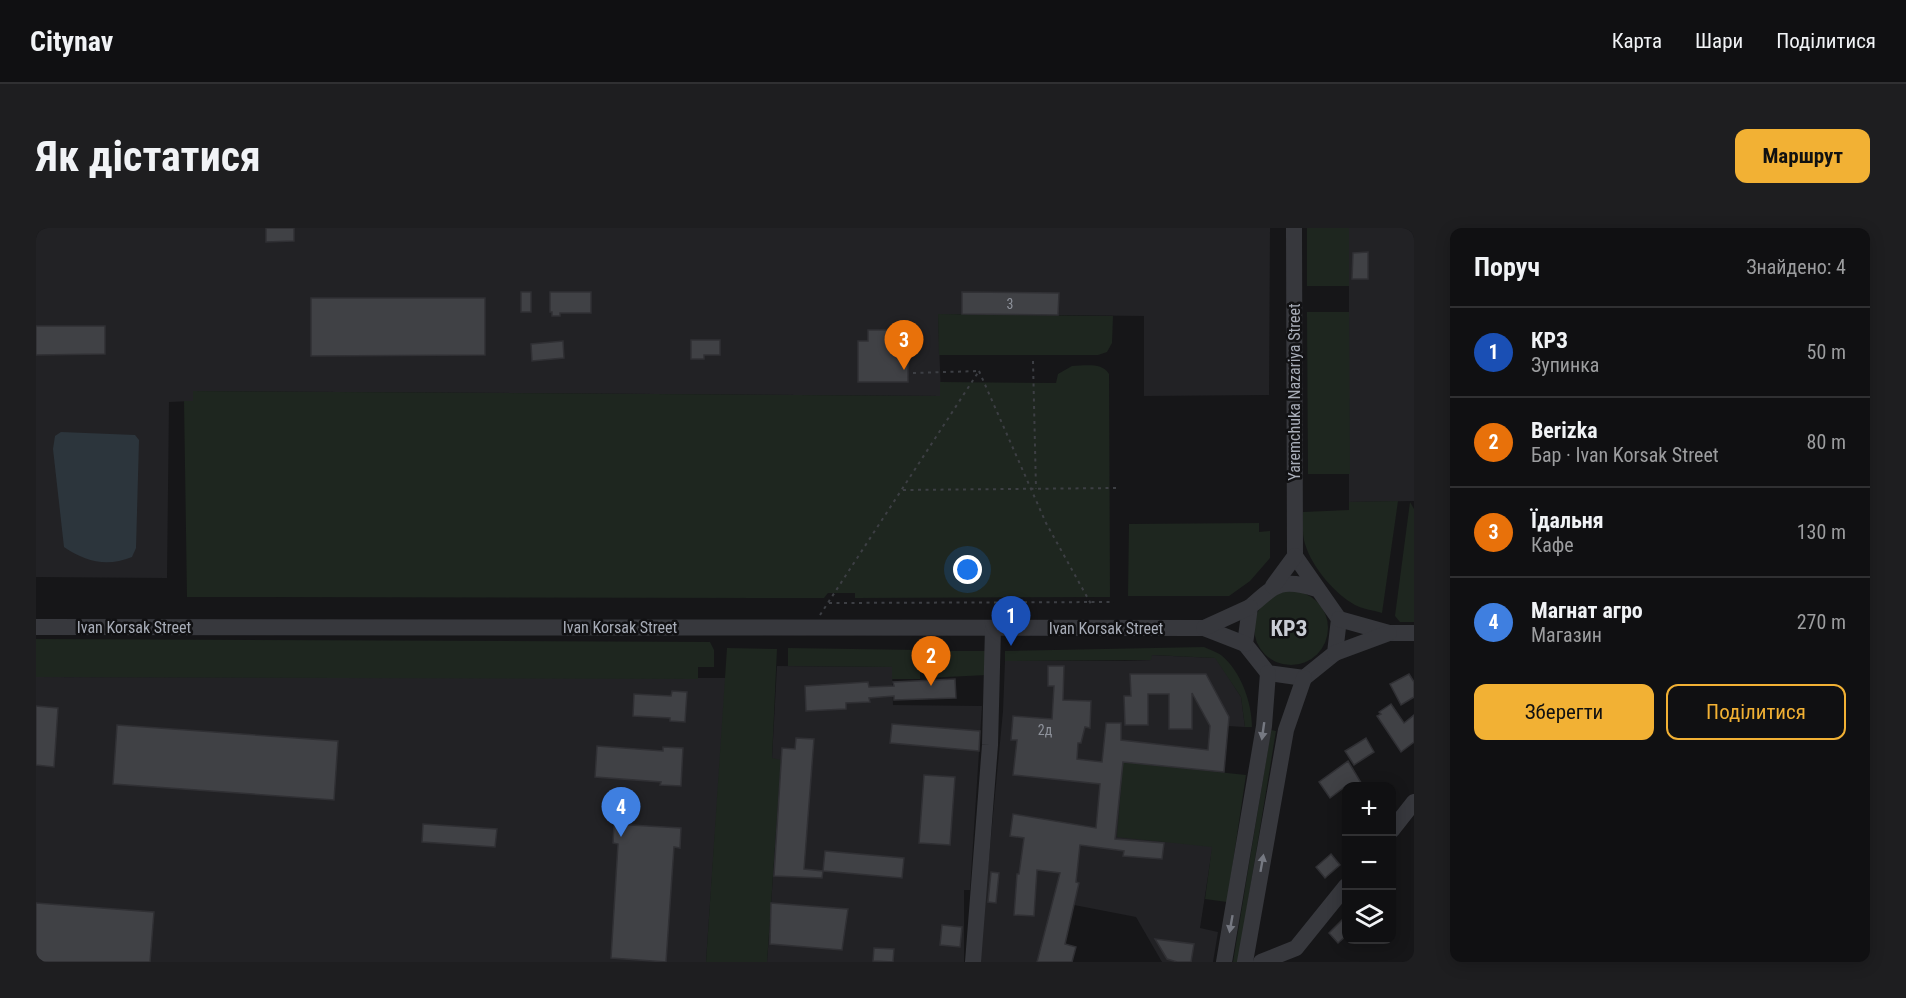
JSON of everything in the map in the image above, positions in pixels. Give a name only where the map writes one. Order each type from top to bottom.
[{"type":"street","name":"Yaremchuka Nazariya Street","points":[[1294,228],[1295,556]]},
{"type":"street","points":[[1204,628],[1250,607],[1273,586],[1295,556],[1339,619],[1389,633],[1414,633]]},
{"type":"street","points":[[1273,586],[1295,583],[1317,589]]},
{"type":"street","points":[[1245,644],[1250,607]]},
{"type":"street","points":[[1335,653],[1339,619]]},
{"type":"street","name":"Ivan Korsak Street","points":[[36,627],[1204,628]]},
{"type":"street","points":[[973,962],[990,746],[993,628]]},
{"type":"street","points":[[1204,628],[1245,644],[1268,673],[1264,726],[1224,962]]},
{"type":"street","points":[[1245,962],[1286,729],[1304,678],[1335,653],[1389,633]]},
{"type":"street","points":[[1268,673],[1304,678]]},
{"type":"street","points":[[1396,825],[1414,802]]},
{"type":"street","points":[[1261,962],[1296,948],[1344,890]]},
{"type":"path","points":[[1033,361],[1036,489]]},
{"type":"path","points":[[913,373],[979,371]]},
{"type":"path","points":[[979,371],[1046,523],[1091,603]]},
{"type":"path","points":[[811,627],[979,371]]},
{"type":"path","points":[[903,490],[1116,488]]},
{"type":"path","points":[[828,603],[1114,602]]},
{"type":"shaded area","points":[[36,228],[1270,228],[1269,395],[1144,396],[1144,316],[962,314],[938,315],[941,396],[193,391],[193,401],[169,402],[167,578],[36,577]]},
{"type":"shaded area","points":[[1307,228],[1349,228],[1349,286],[1307,286]]},
{"type":"shaded area","points":[[1349,228],[1414,228],[1414,501],[1349,502]]},
{"type":"shaded area","points":[[1307,312],[1349,312],[1350,474],[1308,474]]},
{"type":"shaded area","points":[[938,314],[1113,316],[1112,343],[1107,352],[1098,355],[939,355]]},
{"type":"shaded area","points":[[1072,366],[1097,366],[1109,374],[1110,597],[855,598],[855,593],[828,593],[824,598],[187,597],[184,401],[193,401],[193,391],[940,396],[940,382],[1056,383],[1058,374]]},
{"type":"shaded area","points":[[61,432],[135,435],[139,440],[136,548],[132,557],[114,562],[97,561],[80,556],[64,547],[53,449],[55,436]]},
{"type":"shaded area","points":[[1398,501],[1382,613],[1361,608],[1339,594],[1313,562],[1305,544],[1303,512],[1349,510],[1349,502]]},
{"type":"shaded area","points":[[1410,502],[1414,509],[1414,622],[1400,622],[1395,616]]},
{"type":"shaded area","points":[[1259,523],[1259,532],[1270,531],[1270,558],[1250,581],[1229,596],[1128,596],[1129,524]]},
{"type":"shaded area","points":[[1291,591],[1312,597],[1322,607],[1328,628],[1322,649],[1312,659],[1291,665],[1270,659],[1260,649],[1254,628],[1260,607],[1270,597]]},
{"type":"shaded area","points":[[36,639],[710,642],[714,650],[714,667],[698,667],[698,679],[36,677]]},
{"type":"shaded area","points":[[1204,647],[1221,655],[1240,678],[1250,708],[1252,727],[1245,727],[1241,697],[1215,658],[1152,655],[1151,660],[1005,661],[1005,651]]},
{"type":"shaded area","points":[[727,648],[777,649],[772,758],[781,760],[767,962],[706,962]]},
{"type":"shaded area","points":[[788,648],[920,650],[920,679],[892,679],[892,667],[788,666]]},
{"type":"shaded area","points":[[927,651],[988,651],[987,675],[926,678]]},
{"type":"shaded area","points":[[1151,655],[1216,658],[1241,697],[1245,727],[1228,726],[1224,772],[1200,928],[1218,932],[1213,962],[1162,962],[1136,917],[1074,905],[1061,962],[979,962],[1003,711],[1005,661],[1151,660]]},
{"type":"shaded area","points":[[777,666],[892,667],[893,705],[982,706],[970,890],[964,890],[964,962],[767,962],[781,761],[772,759]]},
{"type":"shaded area","points":[[36,677],[726,678],[706,962],[36,962]]},
{"type":"shaded area","points":[[1271,730],[1276,731],[1238,962],[1233,962]]},
{"type":"shaded area","points":[[1123,762],[1246,775],[1227,902],[1205,899],[1212,847],[1117,837]]},
{"type":"building","points":[[266,228],[294,228],[294,241],[266,242]]},
{"type":"building","points":[[1368,252],[1368,279],[1352,279],[1353,253]]},
{"type":"building","points":[[521,292],[531,292],[531,312],[521,312]]},
{"type":"building","points":[[550,292],[591,292],[591,313],[560,313],[560,316],[552,316]]},
{"type":"building","points":[[962,292],[1059,293],[1058,315],[962,314]]},
{"type":"building","points":[[311,298],[485,298],[485,355],[311,356]]},
{"type":"building","points":[[36,326],[105,326],[105,354],[36,355]]},
{"type":"building","points":[[868,330],[889,330],[889,342],[908,342],[908,382],[858,382],[858,341],[868,341]]},
{"type":"building","points":[[691,340],[720,340],[720,355],[704,355],[704,359],[691,359]]},
{"type":"building","points":[[563,341],[564,358],[532,361],[531,344]]},
{"type":"building","points":[[1048,666],[1064,666],[1063,700],[1091,701],[1090,728],[1085,727],[1081,743],[1078,743],[1077,759],[1102,762],[1106,723],[1121,723],[1121,740],[1208,750],[1210,726],[1192,693],[1192,729],[1169,729],[1169,694],[1148,694],[1148,725],[1125,725],[1124,696],[1131,696],[1130,674],[1206,674],[1229,717],[1224,772],[1123,762],[1115,839],[1164,843],[1162,859],[1123,856],[1124,851],[1080,845],[1076,882],[1079,883],[1065,944],[1076,947],[1072,962],[1037,962],[1060,873],[1037,870],[1034,916],[1014,915],[1017,874],[1019,874],[1024,838],[1010,836],[1013,814],[1096,828],[1100,784],[1013,775],[1017,740],[1011,740],[1013,716],[1052,719],[1054,686],[1048,686]]},
{"type":"building","points":[[1409,674],[1414,682],[1414,697],[1401,705],[1390,684]]},
{"type":"building","points":[[955,679],[956,698],[894,700],[894,696],[869,698],[870,702],[846,703],[846,709],[806,711],[805,686],[868,682],[869,687],[894,686],[893,682]]},
{"type":"building","points":[[672,691],[687,692],[685,722],[670,721],[670,718],[633,716],[634,694],[671,696]]},
{"type":"building","points":[[1391,704],[1404,723],[1414,715],[1414,742],[1401,752],[1377,716]]},
{"type":"building","points":[[36,706],[58,708],[54,767],[36,765]]},
{"type":"building","points":[[892,724],[980,731],[979,751],[890,743]]},
{"type":"building","points":[[117,725],[338,741],[334,800],[113,784]]},
{"type":"building","points":[[796,738],[814,739],[804,869],[823,871],[822,878],[774,876],[782,748],[795,749]]},
{"type":"building","points":[[1366,738],[1374,752],[1354,765],[1345,751]]},
{"type":"building","points":[[597,746],[663,751],[663,747],[683,748],[681,786],[660,785],[661,782],[595,777]]},
{"type":"building","points":[[1348,761],[1361,782],[1342,782],[1342,789],[1330,798],[1319,782]]},
{"type":"building","points":[[924,775],[955,777],[950,845],[919,843]]},
{"type":"building","points":[[423,824],[497,829],[495,847],[422,842]]},
{"type":"building","points":[[614,824],[681,828],[680,848],[674,847],[666,962],[611,958],[618,844],[613,843]]},
{"type":"building","points":[[825,851],[904,858],[902,878],[823,871]]},
{"type":"building","points":[[1331,854],[1340,865],[1325,878],[1316,867]]},
{"type":"building","points":[[991,872],[999,873],[996,903],[988,902]]},
{"type":"building","points":[[36,903],[154,912],[150,962],[36,962]]},
{"type":"building","points":[[771,903],[848,909],[842,950],[770,944]]},
{"type":"building","points":[[1342,920],[1342,939],[1338,943],[1329,933]]},
{"type":"building","points":[[942,925],[962,927],[960,947],[940,945]]},
{"type":"building","points":[[1155,939],[1194,944],[1191,962],[1167,959]]},
{"type":"building","points":[[874,948],[894,949],[893,962],[873,961]]},
{"type":"place","name":"Їдальня","points":[[904,370]]},
{"type":"place","name":"КРЗ","points":[[1011,646]]},
{"type":"place","name":"Berizka","points":[[931,686]]},
{"type":"place","name":"Магнат агро","points":[[621,837]]},
{"type":"district","name":"КРЗ","points":[[1289,628]]}]
